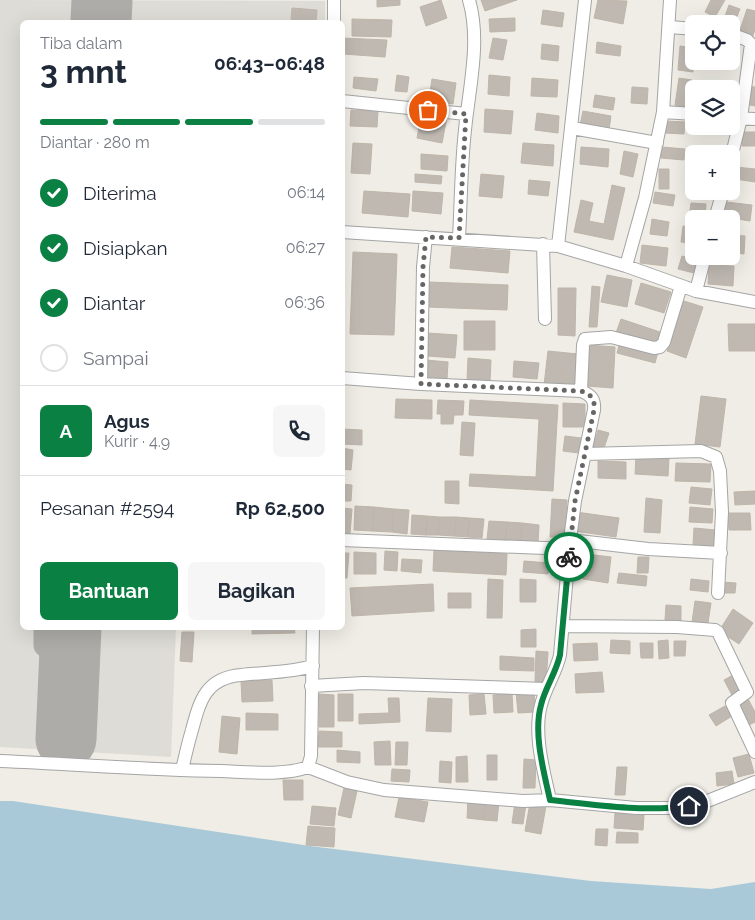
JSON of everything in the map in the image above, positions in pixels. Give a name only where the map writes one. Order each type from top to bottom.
[{"type":"street","points":[[334,0],[334,20]]},
{"type":"street","points":[[459,238],[466,114],[474,43],[474,25],[469,0]]},
{"type":"street","points":[[558,246],[585,0]]},
{"type":"street","points":[[626,266],[645,198],[663,112],[670,27],[670,0]]},
{"type":"street","points":[[670,27],[685,28]]},
{"type":"street","points":[[740,37],[748,40],[751,44],[740,98]]},
{"type":"street","points":[[345,100],[466,114]]},
{"type":"street","points":[[663,112],[685,113]]},
{"type":"street","points":[[740,118],[755,120]]},
{"type":"street","points":[[572,128],[657,143]]},
{"type":"street","points":[[345,232],[459,238],[558,246],[626,266],[696,291],[755,302]]},
{"type":"street","points":[[421,384],[423,267],[426,237]]},
{"type":"street","points":[[542,244],[545,320]]},
{"type":"street","points":[[696,291],[703,265]]},
{"type":"street","points":[[581,391],[582,345],[585,339],[611,337],[659,348],[664,342],[681,286]]},
{"type":"street","points":[[345,378],[421,384],[581,391],[591,395],[595,403],[575,501],[558,667],[546,689],[538,720],[540,749],[550,800]]},
{"type":"street","points":[[585,454],[701,451],[716,458],[719,462],[722,494],[718,593]]},
{"type":"street","points":[[345,540],[569,545],[721,553]]},
{"type":"street","points":[[563,626],[677,627],[715,630],[747,692],[732,703],[755,752]]},
{"type":"street","points":[[308,767],[311,756],[313,630]]},
{"type":"street","points":[[182,770],[201,700],[210,687],[220,679],[239,675],[295,671],[313,666]]},
{"type":"street","points":[[295,671],[312,683],[546,689]]},
{"type":"street","points":[[0,761],[257,772],[298,771],[308,767],[348,782],[384,790],[523,801],[550,800],[636,808],[675,808],[700,804],[755,782]]},
{"type":"shaded area","points":[[0,0],[325,1],[325,20],[20,20],[20,630],[176,630],[171,757],[0,747]]},
{"type":"water","points":[[0,801],[13,801],[310,846],[591,881],[711,889],[755,882],[755,920],[0,920]]},
{"type":"building","points":[[377,0],[400,0],[400,5],[377,7]]},
{"type":"building","points":[[441,0],[447,18],[426,26],[420,7]]},
{"type":"building","points":[[481,0],[517,0],[485,11]]},
{"type":"building","points":[[598,0],[627,1],[623,24],[594,18]]},
{"type":"building","points":[[711,0],[725,0],[716,15],[705,12]]},
{"type":"building","points":[[729,5],[740,9],[738,15],[725,15]]},
{"type":"building","points":[[292,8],[317,10],[316,20],[291,20]]},
{"type":"building","points":[[747,9],[755,11],[755,30],[752,38],[740,33]]},
{"type":"building","points":[[543,10],[564,13],[562,27],[541,24]]},
{"type":"building","points":[[515,18],[515,31],[490,32],[489,19]]},
{"type":"building","points":[[352,19],[392,20],[391,37],[352,36]]},
{"type":"building","points":[[345,38],[387,40],[385,57],[345,54]]},
{"type":"building","points":[[493,38],[507,40],[503,60],[489,58]]},
{"type":"building","points":[[597,42],[621,46],[620,56],[596,53]]},
{"type":"building","points":[[542,44],[559,46],[558,61],[541,59]]},
{"type":"building","points":[[680,46],[685,47],[685,70],[693,70],[693,72],[678,70]]},
{"type":"building","points":[[397,75],[409,77],[407,92],[395,91]]},
{"type":"building","points":[[489,75],[510,77],[509,96],[488,94]]},
{"type":"building","points":[[354,77],[378,79],[376,91],[353,88]]},
{"type":"building","points":[[532,78],[558,80],[557,97],[531,96]]},
{"type":"building","points":[[679,78],[692,80],[685,80],[685,107],[675,105]]},
{"type":"building","points":[[432,79],[456,83],[453,104],[429,99]]},
{"type":"building","points":[[748,86],[755,87],[755,106],[745,104]]},
{"type":"building","points":[[632,87],[648,88],[647,104],[631,103]]},
{"type":"building","points":[[595,95],[615,98],[613,110],[593,107]]},
{"type":"building","points":[[485,109],[513,111],[511,134],[484,132]]},
{"type":"building","points":[[351,110],[378,111],[377,127],[350,126]]},
{"type":"building","points":[[583,111],[611,116],[609,130],[580,125]]},
{"type":"building","points":[[422,112],[447,117],[442,143],[417,138]]},
{"type":"building","points":[[537,113],[559,116],[558,133],[535,130]]},
{"type":"building","points":[[666,121],[685,122],[684,134],[665,133]]},
{"type":"building","points":[[743,132],[755,132],[755,146],[742,146]]},
{"type":"building","points":[[353,143],[372,144],[370,174],[351,173]]},
{"type":"building","points":[[523,143],[554,145],[553,166],[521,163]]},
{"type":"building","points":[[581,147],[609,149],[608,167],[580,164]]},
{"type":"building","points":[[662,147],[685,149],[684,160],[661,158]]},
{"type":"building","points":[[624,151],[638,154],[633,177],[620,174]]},
{"type":"building","points":[[421,154],[448,156],[447,171],[421,169]]},
{"type":"building","points":[[740,167],[755,169],[755,182],[740,180]]},
{"type":"building","points":[[659,169],[669,169],[669,189],[659,189]]},
{"type":"building","points":[[415,174],[442,176],[441,184],[415,182]]},
{"type":"building","points":[[481,174],[504,176],[502,198],[479,196]]},
{"type":"building","points":[[529,180],[550,182],[548,196],[528,194]]},
{"type":"building","points":[[612,185],[625,188],[613,240],[574,232],[581,200],[593,203],[589,221],[604,224]]},
{"type":"building","points":[[364,191],[410,194],[408,217],[362,213]]},
{"type":"building","points":[[413,191],[443,193],[441,214],[412,211]]},
{"type":"building","points":[[655,192],[675,195],[673,206],[653,203]]},
{"type":"building","points":[[726,202],[752,205],[750,221],[740,219],[740,210],[725,210]]},
{"type":"building","points":[[691,203],[706,204],[706,210],[690,210]]},
{"type":"building","points":[[652,219],[669,222],[667,236],[650,234]]},
{"type":"building","points":[[683,226],[685,226],[685,243],[681,242]]},
{"type":"building","points":[[740,236],[745,236],[744,254],[740,253]]},
{"type":"building","points":[[642,245],[668,248],[666,266],[640,263]]},
{"type":"building","points":[[452,247],[510,251],[508,273],[450,268]]},
{"type":"building","points":[[353,252],[397,254],[394,335],[350,334]]},
{"type":"building","points":[[682,256],[685,257],[685,265],[696,265],[694,273],[678,269]]},
{"type":"building","points":[[709,265],[734,266],[733,286],[708,284]]},
{"type":"building","points":[[607,275],[632,280],[627,307],[601,302]]},
{"type":"building","points":[[428,282],[508,285],[507,310],[427,307]]},
{"type":"building","points":[[641,283],[671,292],[664,313],[635,304]]},
{"type":"building","points":[[592,286],[600,287],[597,327],[589,327]]},
{"type":"building","points":[[558,288],[576,288],[575,336],[558,335]]},
{"type":"building","points":[[684,301],[703,307],[686,358],[667,351]]},
{"type":"building","points":[[621,319],[660,332],[656,346],[616,333]]},
{"type":"building","points":[[464,321],[495,321],[495,350],[464,350]]},
{"type":"building","points":[[728,324],[755,324],[755,351],[729,351]]},
{"type":"building","points":[[428,333],[457,335],[455,358],[427,356]]},
{"type":"building","points":[[620,341],[658,352],[655,363],[617,353]]},
{"type":"building","points":[[588,345],[615,347],[613,388],[586,386]]},
{"type":"building","points":[[548,351],[578,354],[575,388],[544,385]]},
{"type":"building","points":[[468,358],[491,360],[490,382],[467,381]]},
{"type":"building","points":[[426,360],[448,362],[447,379],[425,377]]},
{"type":"building","points":[[514,361],[539,363],[537,379],[513,377]]},
{"type":"building","points":[[701,396],[726,399],[720,447],[695,444]]},
{"type":"building","points":[[396,399],[432,400],[432,419],[395,418]]},
{"type":"building","points":[[438,400],[464,401],[463,415],[454,415],[453,424],[441,424],[441,414],[437,414]]},
{"type":"building","points":[[470,400],[558,405],[553,491],[469,486],[470,474],[536,477],[539,419],[469,415]]},
{"type":"building","points":[[563,403],[585,404],[585,427],[563,427]]},
{"type":"building","points":[[462,422],[475,423],[473,456],[460,455]]},
{"type":"building","points":[[345,429],[362,430],[362,445],[345,444]]},
{"type":"building","points":[[598,430],[609,433],[603,451],[593,447]]},
{"type":"building","points":[[565,436],[581,438],[579,453],[563,451]]},
{"type":"building","points":[[345,449],[353,450],[351,470],[345,469]]},
{"type":"building","points":[[636,456],[669,458],[668,476],[635,474]]},
{"type":"building","points":[[598,461],[626,462],[626,479],[598,478]]},
{"type":"building","points":[[676,463],[711,464],[710,482],[675,481]]},
{"type":"building","points":[[445,481],[459,481],[459,504],[445,503]]},
{"type":"building","points":[[345,484],[352,485],[351,501],[345,501]]},
{"type":"building","points":[[691,487],[712,489],[710,505],[689,503]]},
{"type":"building","points":[[755,491],[755,504],[735,505],[734,492]]},
{"type":"building","points":[[646,498],[662,500],[660,533],[644,532]]},
{"type":"building","points":[[552,499],[567,500],[565,537],[550,537]]},
{"type":"building","points":[[355,506],[374,507],[372,531],[354,530]]},
{"type":"building","points":[[374,507],[394,509],[392,532],[372,531]]},
{"type":"building","points":[[690,507],[713,509],[712,523],[689,522]]},
{"type":"building","points":[[345,508],[352,509],[350,534],[345,533]]},
{"type":"building","points":[[394,509],[409,510],[407,534],[392,532]]},
{"type":"building","points":[[576,512],[619,518],[616,537],[574,531]]},
{"type":"building","points":[[728,513],[750,513],[751,530],[729,530]]},
{"type":"building","points":[[412,515],[427,516],[426,535],[411,534]]},
{"type":"building","points":[[427,516],[439,517],[438,535],[426,535]]},
{"type":"building","points":[[439,517],[456,517],[454,536],[438,535]]},
{"type":"building","points":[[456,517],[469,518],[468,537],[454,536]]},
{"type":"building","points":[[469,518],[484,519],[482,538],[468,537]]},
{"type":"building","points":[[489,521],[507,522],[505,541],[487,539]]},
{"type":"building","points":[[507,522],[522,523],[520,542],[505,541]]},
{"type":"building","points":[[522,523],[539,525],[538,543],[520,542]]},
{"type":"building","points":[[694,528],[716,530],[715,547],[693,545]]},
{"type":"building","points":[[434,550],[507,554],[506,575],[433,571]]},
{"type":"building","points":[[385,551],[398,552],[397,571],[384,570]]},
{"type":"building","points":[[354,552],[376,553],[376,574],[354,574]]},
{"type":"building","points":[[345,553],[349,553],[347,578],[345,578]]},
{"type":"building","points":[[586,554],[611,557],[608,583],[583,579]]},
{"type":"building","points":[[638,557],[649,557],[648,573],[637,573]]},
{"type":"building","points":[[402,559],[422,560],[421,573],[401,571]]},
{"type":"building","points":[[524,561],[549,563],[548,574],[523,572]]},
{"type":"building","points":[[619,573],[647,576],[646,586],[617,583]]},
{"type":"building","points":[[488,579],[503,580],[502,618],[487,618]]},
{"type":"building","points":[[520,579],[536,580],[536,602],[520,602]]},
{"type":"building","points":[[691,579],[709,581],[708,592],[690,590]]},
{"type":"building","points":[[722,582],[736,583],[735,593],[722,593]]},
{"type":"building","points":[[433,584],[434,611],[352,616],[350,588]]},
{"type":"building","points":[[448,593],[471,593],[471,608],[448,608]]},
{"type":"building","points":[[695,601],[711,603],[708,623],[692,622]]},
{"type":"building","points":[[666,605],[681,606],[681,621],[665,620]]},
{"type":"building","points":[[733,609],[753,623],[739,644],[719,631]]},
{"type":"building","points":[[536,629],[536,647],[521,647],[521,630]]},
{"type":"building","points":[[252,630],[294,630],[295,633],[252,634]]},
{"type":"building","points":[[182,632],[194,632],[192,662],[180,661]]},
{"type":"building","points":[[611,640],[630,641],[630,654],[610,653]]},
{"type":"building","points":[[668,640],[669,658],[659,659],[658,641]]},
{"type":"building","points":[[674,641],[686,641],[685,656],[674,656]]},
{"type":"building","points":[[597,643],[598,660],[574,661],[573,644]]},
{"type":"building","points":[[640,643],[653,643],[653,658],[641,658]]},
{"type":"building","points":[[536,651],[548,652],[546,684],[535,683]]},
{"type":"building","points":[[500,656],[534,658],[534,671],[500,670]]},
{"type":"building","points":[[602,672],[604,692],[576,693],[575,674]]},
{"type":"building","points":[[733,675],[742,692],[733,697],[724,680]]},
{"type":"building","points":[[272,680],[273,701],[242,702],[241,681]]},
{"type":"building","points":[[534,691],[535,712],[518,713],[516,692]]},
{"type":"building","points":[[512,693],[513,712],[494,713],[493,695]]},
{"type":"building","points":[[319,694],[334,695],[334,727],[319,727]]},
{"type":"building","points":[[338,694],[353,694],[353,721],[338,721]]},
{"type":"building","points":[[484,694],[486,714],[470,715],[469,695]]},
{"type":"building","points":[[747,697],[755,712],[755,722],[747,726],[735,703]]},
{"type":"building","points":[[388,698],[399,698],[400,722],[359,724],[359,714],[389,713]]},
{"type":"building","points":[[428,698],[452,699],[451,732],[426,731]]},
{"type":"building","points":[[725,706],[732,716],[716,726],[709,715]]},
{"type":"building","points":[[246,713],[278,714],[278,730],[246,730]]},
{"type":"building","points":[[222,716],[240,718],[237,754],[219,752]]},
{"type":"building","points":[[319,731],[342,732],[342,747],[318,747]]},
{"type":"building","points":[[390,741],[391,765],[375,765],[374,742]]},
{"type":"building","points":[[396,742],[408,742],[407,765],[395,765]]},
{"type":"building","points":[[337,750],[360,752],[360,763],[337,762]]},
{"type":"building","points":[[749,754],[754,773],[738,777],[733,758]]},
{"type":"building","points":[[487,755],[497,755],[497,780],[487,780]]},
{"type":"building","points":[[467,756],[468,782],[456,782],[456,757]]},
{"type":"building","points":[[524,759],[536,760],[535,788],[523,788]]},
{"type":"building","points":[[440,761],[452,762],[451,783],[439,782]]},
{"type":"building","points":[[617,767],[627,767],[625,795],[615,795]]},
{"type":"building","points":[[392,769],[410,770],[409,782],[391,781]]},
{"type":"building","points":[[732,771],[734,784],[717,786],[716,773]]},
{"type":"building","points":[[283,780],[303,780],[303,800],[284,800]]},
{"type":"building","points":[[344,788],[357,791],[351,818],[338,815]]},
{"type":"building","points":[[399,797],[428,802],[424,822],[395,817]]},
{"type":"building","points":[[468,799],[485,801],[484,820],[467,818]]},
{"type":"building","points":[[485,801],[499,802],[497,821],[484,820]]},
{"type":"building","points":[[515,803],[526,804],[523,824],[512,823]]},
{"type":"building","points":[[530,803],[546,806],[541,834],[525,831]]},
{"type":"building","points":[[312,806],[336,808],[334,826],[310,824]]},
{"type":"building","points":[[615,813],[644,815],[643,830],[614,828]]},
{"type":"building","points":[[308,826],[335,828],[334,847],[306,845]]},
{"type":"building","points":[[596,829],[608,829],[607,846],[595,845]]},
{"type":"building","points":[[617,832],[638,833],[638,843],[616,843]]},
{"type":"taxiway","points":[[46,630],[46,645],[50,649],[65,651],[70,645]]},
{"type":"runway","points":[[101,20],[102,0]]},
{"type":"runway","points":[[66,739],[71,630]]},
{"type":"way so far","points":[[428,110],[466,114],[459,238],[426,237],[423,267],[421,384],[581,391],[591,395],[595,403],[575,501],[569,557]]},
{"type":"route","points":[[569,557],[558,667],[546,689],[538,720],[540,749],[550,800],[636,808],[689,806]]}]
